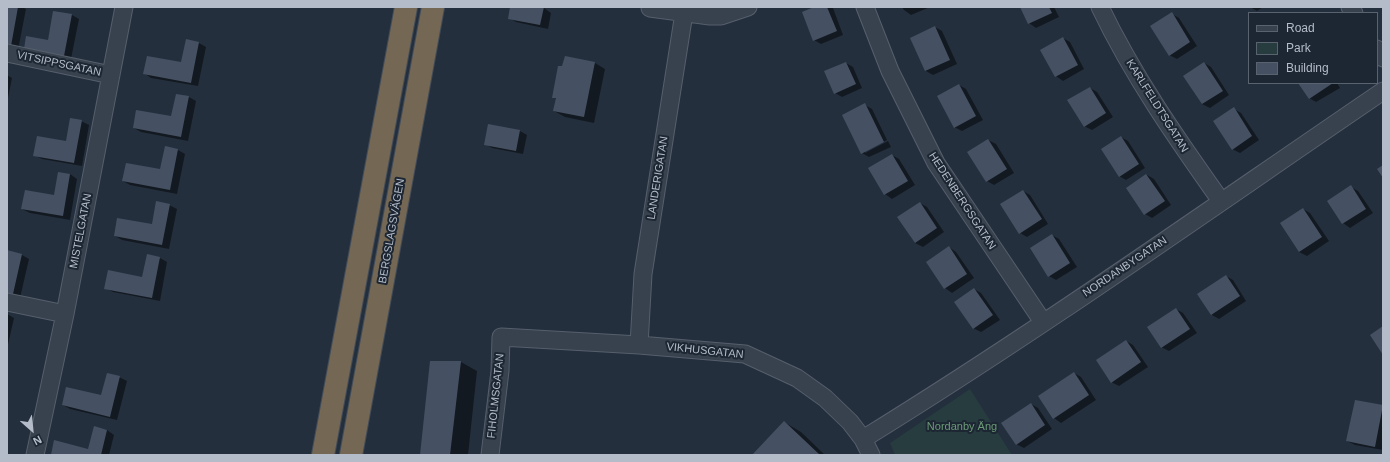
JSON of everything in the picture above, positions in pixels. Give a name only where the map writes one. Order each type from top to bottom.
[{"type":"highway","points":[[323,455],[406,7]]},
{"type":"highway","name":"BERGSLAGSVÄGEN","points":[[351,455],[434,7]]},
{"type":"street","name":"MISTELGATAN","points":[[35,455],[65,314],[124,7]]},
{"type":"street","points":[[650,8],[710,16],[721,16],[748,7]]},
{"type":"street","name":"HEDENBERGSGATAN","points":[[865,7],[890,71],[936,163],[1043,322]]},
{"type":"street","name":"KARLFELDTSGATAN","points":[[1100,7],[1116,40],[1167,125],[1220,201]]},
{"type":"street","name":"LANDERIGATAN","points":[[639,345],[643,274],[684,13]]},
{"type":"street","name":"VITSIPPSGATAN","points":[[7,53],[111,75]]},
{"type":"street","name":"NORDANBYGATAN","points":[[863,440],[912,410],[1130,264],[1220,201],[1383,91]]},
{"type":"street","points":[[7,302],[65,314]]},
{"type":"street","name":"VIKHUSGATAN","points":[[501,337],[639,345],[745,354],[797,378],[825,398],[850,422],[863,440],[871,455]]},
{"type":"street","name":"FIHOLMSGATAN","points":[[490,455],[500,371],[501,337]]},
{"type":"green space","name":"Nordanby Äng","points":[[970,389],[1012,455],[895,455],[890,443]]},
{"type":"building","points":[[7,7],[18,7],[11,46],[7,45]]},
{"type":"building","points":[[510,7],[544,7],[540,25],[508,19]]},
{"type":"building","points":[[814,7],[827,7],[837,31],[813,41],[802,12]]},
{"type":"building","points":[[1020,7],[1049,7],[1052,13],[1028,24]]},
{"type":"building","points":[[53,11],[72,14],[64,56],[24,49],[26,36],[48,40]]},
{"type":"building","points":[[1172,12],[1190,42],[1169,56],[1150,26]]},
{"type":"building","points":[[935,26],[950,60],[925,71],[910,38]]},
{"type":"building","points":[[1063,37],[1078,65],[1055,77],[1040,50]]},
{"type":"building","points":[[186,39],[199,42],[191,83],[143,74],[147,56],[181,62]]},
{"type":"building","points":[[565,56],[595,62],[584,117],[553,111],[556,98],[552,98],[558,66],[562,66]]},
{"type":"building","points":[[846,62],[856,84],[834,94],[824,71]]},
{"type":"building","points":[[1204,62],[1223,91],[1202,104],[1183,76]]},
{"type":"building","points":[[959,84],[976,116],[954,128],[937,96]]},
{"type":"building","points":[[1299,84],[1332,84],[1309,99]]},
{"type":"building","points":[[1090,87],[1106,113],[1084,127],[1067,100]]},
{"type":"building","points":[[176,94],[189,96],[181,137],[133,128],[136,110],[171,116]]},
{"type":"building","points":[[865,103],[884,142],[861,154],[842,115]]},
{"type":"building","points":[[1234,107],[1252,136],[1232,150],[1213,121]]},
{"type":"building","points":[[70,118],[82,120],[74,163],[33,156],[37,136],[66,141]]},
{"type":"building","points":[[488,124],[520,130],[516,151],[484,145]]},
{"type":"building","points":[[1121,136],[1139,164],[1119,177],[1101,149]]},
{"type":"building","points":[[988,139],[1007,169],[986,182],[967,152]]},
{"type":"building","points":[[165,146],[178,149],[170,190],[122,181],[126,163],[160,169]]},
{"type":"building","points":[[892,154],[908,181],[884,195],[868,168]]},
{"type":"building","points":[[1383,165],[1383,178],[1377,169]]},
{"type":"building","points":[[58,172],[70,174],[63,216],[21,209],[25,190],[54,195]]},
{"type":"building","points":[[1146,174],[1165,201],[1144,215],[1126,188]]},
{"type":"building","points":[[1351,185],[1366,209],[1342,224],[1327,201]]},
{"type":"building","points":[[1023,190],[1042,219],[1019,234],[1000,204]]},
{"type":"building","points":[[156,201],[170,204],[162,245],[114,236],[117,218],[152,224]]},
{"type":"building","points":[[920,202],[937,228],[915,243],[897,217]]},
{"type":"building","points":[[1303,208],[1322,237],[1299,252],[1280,223]]},
{"type":"building","points":[[1052,234],[1070,263],[1048,277],[1030,248]]},
{"type":"building","points":[[949,246],[967,274],[944,289],[926,262]]},
{"type":"building","points":[[7,250],[22,254],[13,294],[7,293]]},
{"type":"building","points":[[147,254],[160,257],[152,298],[104,289],[108,270],[142,277]]},
{"type":"building","points":[[1226,275],[1240,296],[1211,315],[1197,294]]},
{"type":"building","points":[[974,288],[993,315],[973,329],[954,302]]},
{"type":"building","points":[[1176,308],[1190,329],[1161,348],[1147,327]]},
{"type":"building","points":[[1383,326],[1383,355],[1370,335]]},
{"type":"building","points":[[1126,340],[1141,362],[1111,383],[1096,360]]},
{"type":"building","points":[[430,361],[461,361],[450,455],[420,455]]},
{"type":"building","points":[[1074,372],[1089,395],[1053,419],[1038,396]]},
{"type":"building","points":[[107,373],[120,376],[110,417],[62,405],[66,387],[101,395]]},
{"type":"building","points":[[1355,400],[1383,405],[1375,447],[1346,441]]},
{"type":"building","points":[[1031,403],[1045,425],[1016,445],[1001,423]]},
{"type":"building","points":[[784,421],[820,455],[752,455]]},
{"type":"building","points":[[94,426],[107,430],[101,455],[51,455],[54,440],[88,449]]}]
